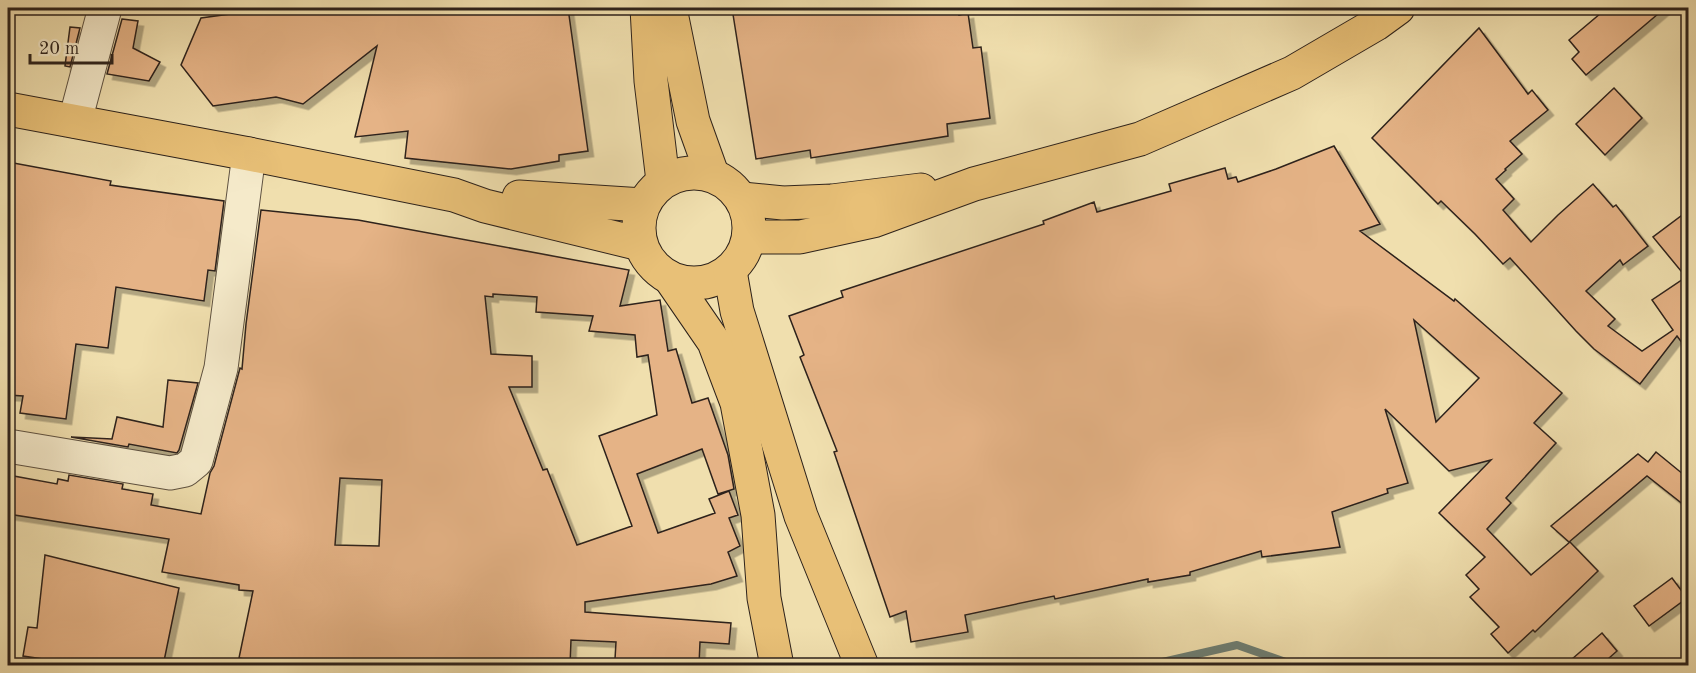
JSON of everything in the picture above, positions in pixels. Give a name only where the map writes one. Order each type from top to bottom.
[{"type":"main road","points":[[454,195],[486,194],[549,200],[653,193],[687,172],[712,174],[729,184],[742,199],[749,217],[750,237],[743,255],[730,270],[717,279],[701,283],[686,283],[670,278],[651,264],[640,244],[638,224],[653,193],[647,8]]},
{"type":"main road","points":[[670,8],[693,121],[712,174]]},
{"type":"main road","points":[[750,237],[800,237],[873,221],[974,184],[1140,139],[1292,74],[1376,24],[1398,8]]},
{"type":"main road","points":[[8,109],[454,195],[485,206],[640,244]]},
{"type":"main road","points":[[742,199],[783,202],[832,201],[974,184]]},
{"type":"main road","points":[[730,270],[737,311],[801,516],[862,666]]},
{"type":"main road","points":[[670,278],[714,342],[737,403],[758,515],[764,598],[777,666]]},
{"type":"street","points":[[75,121],[105,8]]},
{"type":"street","points":[[8,446],[170,473],[185,470],[196,461],[221,368],[249,154]]},
{"type":"building","points":[[254,8],[568,8],[588,151],[559,155],[559,161],[511,169],[405,158],[408,131],[355,137],[377,46],[303,104],[276,97],[213,106],[181,65],[201,18],[252,11]]},
{"type":"building","points":[[732,8],[958,8],[959,15],[968,13],[973,48],[981,47],[990,118],[947,124],[948,136],[811,158],[810,150],[756,159]]},
{"type":"building","points":[[1607,8],[1665,8],[1586,75],[1572,59],[1579,52],[1569,40]]},
{"type":"building","points":[[122,19],[138,21],[133,48],[160,62],[149,81],[107,74]]},
{"type":"building","points":[[70,27],[80,28],[70,67],[65,66]]},
{"type":"building","points":[[1479,28],[1528,94],[1532,90],[1548,110],[1510,141],[1522,154],[1496,179],[1514,199],[1503,210],[1531,242],[1593,184],[1613,207],[1616,205],[1648,246],[1623,265],[1620,260],[1586,291],[1615,319],[1608,326],[1642,351],[1673,330],[1652,300],[1686,277],[1653,237],[1689,210],[1689,352],[1677,336],[1640,384],[1594,349],[1510,258],[1503,264],[1441,201],[1438,204],[1372,138]]},
{"type":"building","points":[[1614,88],[1642,118],[1605,155],[1576,124]]},
{"type":"building","points":[[1334,146],[1380,224],[1360,231],[1454,301],[1455,299],[1562,393],[1534,423],[1556,443],[1506,498],[1511,503],[1487,529],[1531,575],[1570,542],[1598,571],[1535,632],[1533,630],[1508,653],[1491,634],[1499,627],[1470,597],[1479,589],[1466,575],[1485,557],[1439,513],[1491,460],[1449,471],[1385,409],[1408,483],[1387,489],[1388,493],[1332,512],[1340,547],[1262,557],[1261,551],[1190,572],[1190,575],[1148,582],[1148,579],[965,615],[968,632],[911,642],[906,611],[890,617],[834,452],[837,451],[800,357],[804,355],[789,316],[843,297],[841,291],[1044,224],[1043,221],[1094,202],[1097,212],[1171,191],[1169,184],[1225,168],[1228,179],[1236,177],[1238,182]],"holes":[[[1414,320],[1479,378],[1436,422]]]},
{"type":"building","points":[[8,162],[111,181],[110,185],[224,201],[215,271],[208,270],[204,301],[116,287],[108,348],[76,344],[66,419],[20,413],[23,396],[8,395]]},
{"type":"building","points":[[261,210],[358,220],[629,270],[620,306],[660,300],[668,351],[676,349],[692,403],[708,398],[728,455],[734,489],[718,494],[702,449],[637,474],[658,533],[715,513],[709,499],[729,491],[738,515],[729,518],[740,546],[728,552],[737,576],[711,584],[585,602],[585,612],[731,623],[729,644],[700,642],[699,665],[615,659],[616,642],[571,640],[570,666],[320,666],[268,662],[268,664],[239,658],[253,591],[239,590],[239,585],[162,572],[169,539],[8,514],[8,475],[57,484],[58,479],[68,481],[69,475],[123,484],[122,489],[153,494],[151,505],[201,514],[210,473],[214,466],[240,368],[242,369]],"holes":[[[493,294],[537,297],[536,312],[593,316],[589,331],[635,335],[637,357],[648,355],[657,415],[599,436],[632,526],[577,545],[547,469],[543,470],[509,387],[532,387],[532,356],[491,354],[485,296],[493,297]],[[340,478],[382,480],[379,546],[335,545]]]},
{"type":"building","points":[[168,380],[198,383],[177,453],[71,437],[112,439],[117,417],[163,427]]},
{"type":"building","points":[[1656,452],[1689,479],[1689,509],[1647,476],[1569,542],[1551,526],[1638,454],[1648,462]]},
{"type":"building","points":[[45,555],[179,588],[163,666],[63,666],[64,662],[23,656],[28,627],[37,628]]},
{"type":"building","points":[[1672,578],[1687,598],[1649,626],[1634,606]]},
{"type":"building","points":[[1602,633],[1617,651],[1600,666],[1564,666]]},
{"type":"waterway","points":[[1145,666],[1237,645],[1297,666]]}]
